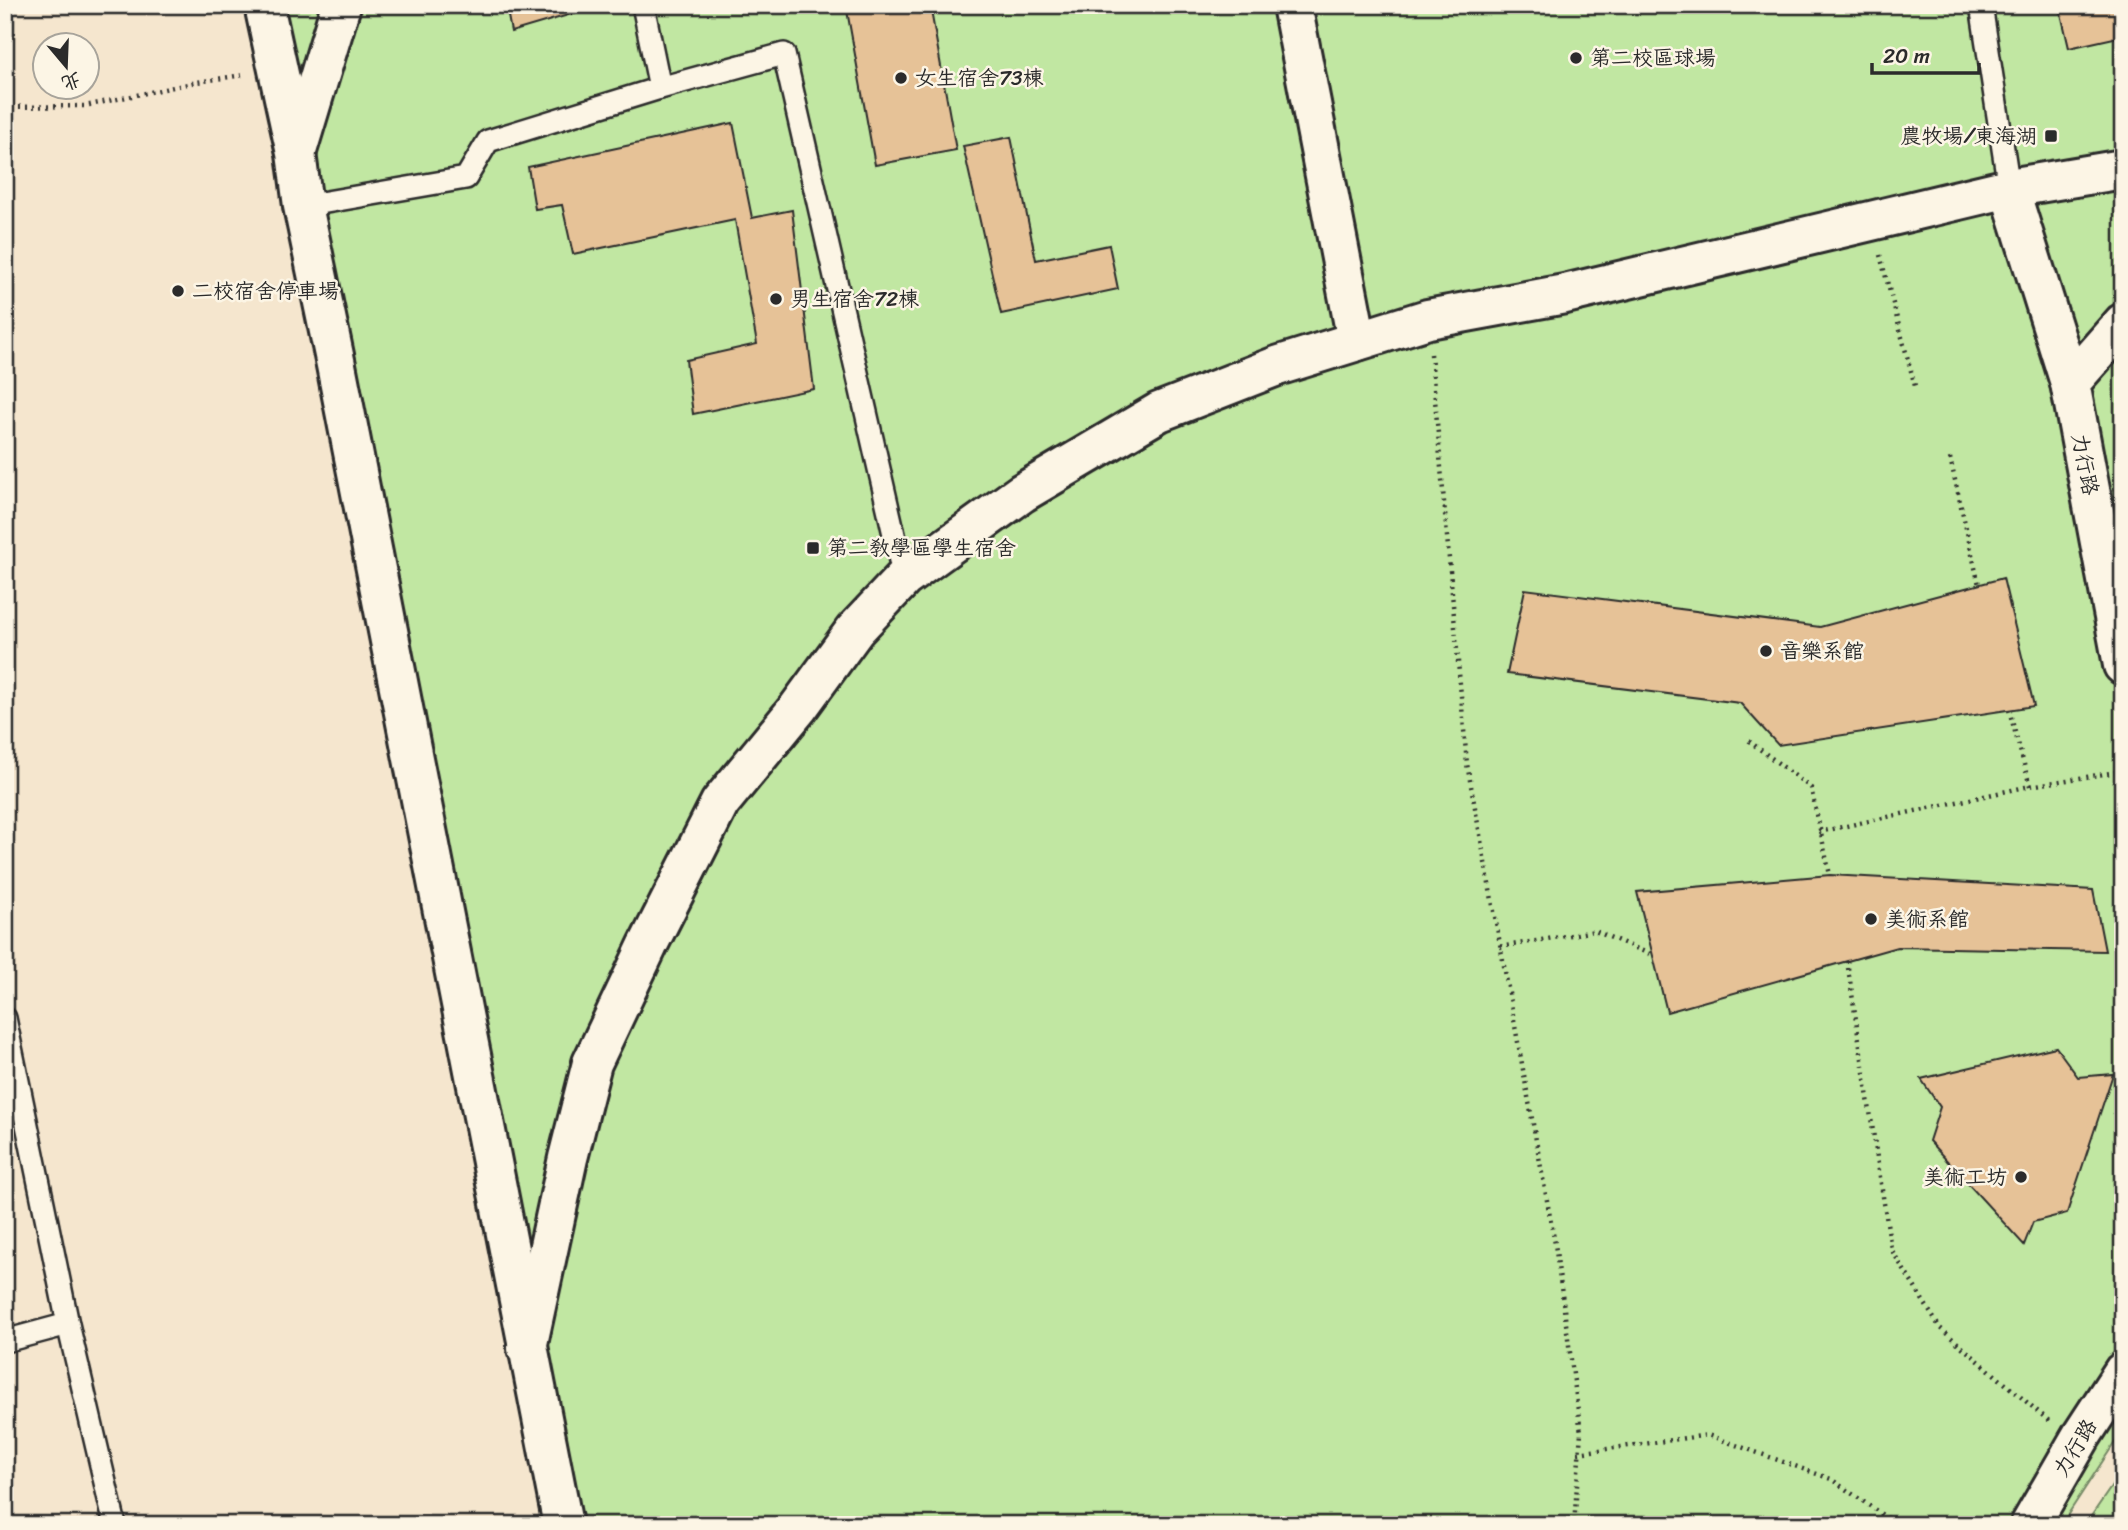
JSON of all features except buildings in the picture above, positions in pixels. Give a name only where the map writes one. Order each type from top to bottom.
[{"type":"street","points":[[264,5],[296,153],[303,206],[563,1525]]},
{"type":"street","points":[[296,153],[341,5]]},
{"type":"street","points":[[1292,5],[1357,341]]},
{"type":"street","points":[[527,1348],[568,1158],[592,1063],[648,945],[720,803],[798,708],[855,630],[904,578],[1022,493],[1159,412],[1277,366],[1428,319],[1565,294],[2009,188],[2123,169]]},
{"type":"street","name":"力行路","points":[[2009,188],[2070,383],[2123,665]]},
{"type":"street","points":[[2070,383],[2123,323]]},
{"type":"street","name":"力行路","points":[[2030,1525],[2076,1445],[2123,1372]]},
{"type":"lane","points":[[643,5],[660,88]]},
{"type":"lane","points":[[1981,5],[2009,188]]},
{"type":"lane","points":[[303,206],[466,178],[488,141],[660,88],[784,54],[904,578]]},
{"type":"lane","points":[[5,1018],[12,1091],[115,1525]]},
{"type":"lane","points":[[5,1341],[68,1324]]},
{"type":"path","points":[[5,107],[85,106],[197,82],[278,71]]},
{"type":"path","points":[[1880,252],[1915,386]]},
{"type":"path","points":[[1428,319],[1467,764],[1555,1244],[1581,1432],[1574,1525]]},
{"type":"path","points":[[1950,458],[1979,584]]},
{"type":"path","points":[[2009,710],[2029,786]]},
{"type":"path","points":[[1749,741],[1811,788],[1830,875]]},
{"type":"path","points":[[1819,832],[2029,786],[2123,771]]},
{"type":"path","points":[[1500,947],[1595,931],[1652,955]]},
{"type":"path","points":[[1847,961],[1891,1249],[1940,1328],[2076,1445]]},
{"type":"path","points":[[1578,1453],[1708,1435],[1831,1479],[1897,1525]]},
{"type":"green space","points":[[264,5],[2123,5],[2123,1430],[2061,1525],[563,1525]]},
{"type":"green space","points":[[2123,1470],[2123,1525],[2085,1525]]},
{"type":"place","name":"第二校區球場","points":[[1576,58]]},
{"type":"place","name":"女生宿舍73棟","points":[[901,78]]},
{"type":"place","name":"農牧場/東海湖","points":[[2051,136]]},
{"type":"place","name":"二校宿舍停車場","points":[[178,291]]},
{"type":"place","name":"男生宿舍72棟","points":[[776,299]]},
{"type":"place","name":"第二教學區學生宿舍","points":[[813,548]]},
{"type":"place","name":"音樂系館","points":[[1766,651]]},
{"type":"place","name":"美術系館","points":[[1871,919]]},
{"type":"place","name":"美術工坊","points":[[2021,1177]]}]
